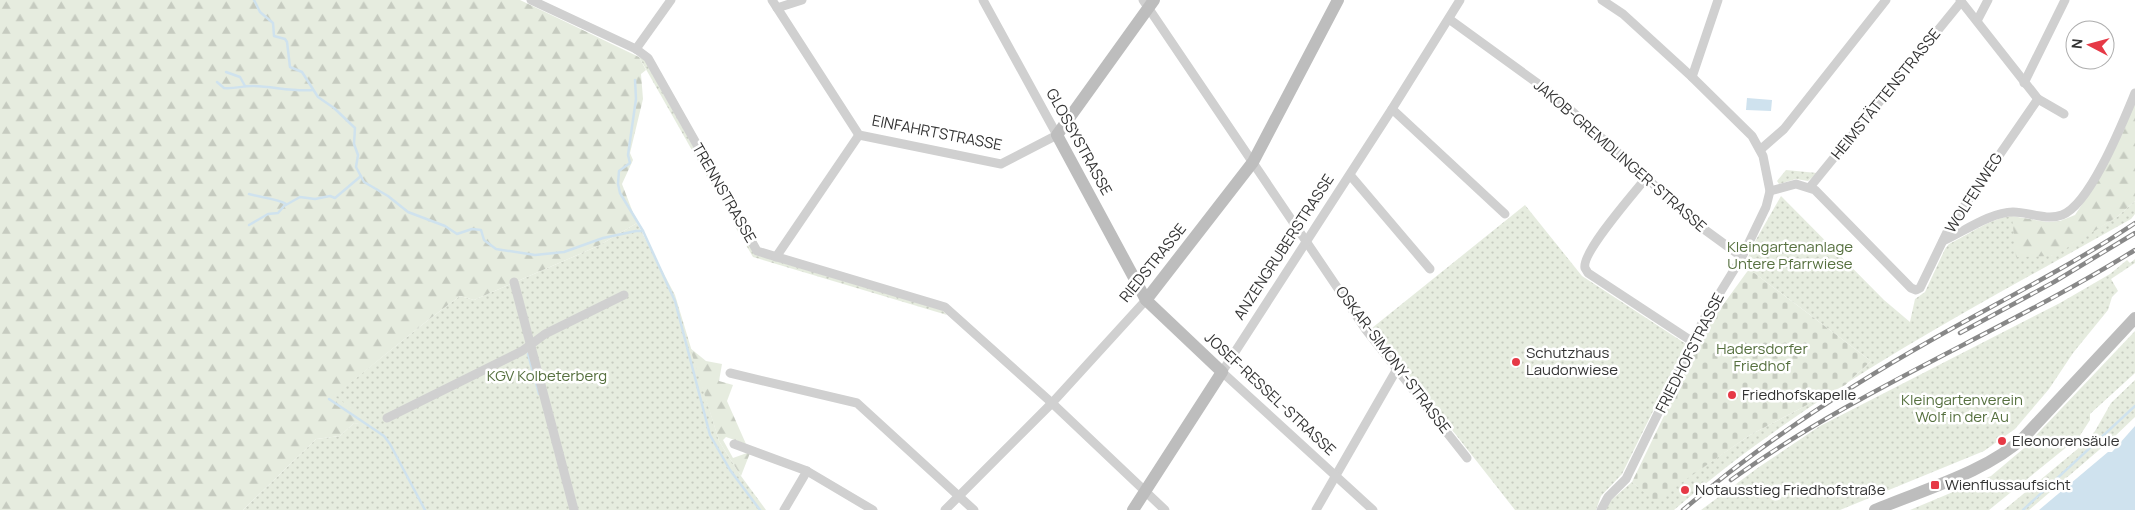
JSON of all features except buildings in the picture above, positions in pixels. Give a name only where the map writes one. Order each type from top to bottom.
[{"type":"street","name":"TRENNSTRASSE","points":[[531,0],[636,49],[648,58],[757,251],[946,307],[1052,403],[1165,510]]},
{"type":"street","points":[[636,49],[671,0]]},
{"type":"street","points":[[775,4],[802,0]]},
{"type":"street","name":"GLOSSYSTRASSE","points":[[983,0],[1146,300]]},
{"type":"street","name":"RIEDSTRASSE","points":[[945,510],[1052,403],[1146,300],[1253,162],[1338,0]]},
{"type":"street","name":"ANZENGRUBERSTRASSE","points":[[1133,510],[1350,175],[1460,0]]},
{"type":"street","points":[[1602,0],[1623,14],[1748,131],[1760,150],[1773,190],[1796,184],[1810,187]]},
{"type":"street","points":[[1692,77],[1718,0]]},
{"type":"street","points":[[1760,150],[1784,129],[1886,0]]},
{"type":"street","points":[[1977,21],[1988,0]]},
{"type":"street","points":[[2024,83],[2065,0]]},
{"type":"street","points":[[1961,1],[2024,83],[2038,98],[2064,114]]},
{"type":"street","name":"HEIMSTÄTTENSTRASSE","points":[[1810,187],[1961,1]]},
{"type":"street","name":"EINFAHRTSTRASSE","points":[[775,4],[859,135],[1001,164],[1057,135],[1148,3]]},
{"type":"street","name":"OSKAR-SIMONY-STRASSE","points":[[1148,3],[1366,330],[1467,458]]},
{"type":"street","name":"JAKOB-GREMDLINGER-STRASSE","points":[[1449,19],[1555,96],[1700,227],[1742,257]]},
{"type":"street","points":[[1943,241],[1999,214],[2014,212],[2044,217],[2060,216],[2072,211],[2109,153],[2135,93]]},
{"type":"street","name":"WOLFENWEG","points":[[1810,187],[1854,228],[1911,288],[1916,290],[1920,288],[1949,228],[2038,98]]},
{"type":"street","points":[[1392,109],[1504,214]]},
{"type":"street","points":[[776,257],[859,135]]},
{"type":"street","points":[[1350,175],[1430,269]]},
{"type":"street","points":[[1646,178],[1603,232],[1585,259],[1584,268],[1588,273],[1693,342]]},
{"type":"street","name":"FRIEDHOFSTRASSE","points":[[1601,510],[1608,496],[1626,479],[1705,317],[1742,257],[1773,190]]},
{"type":"street","points":[[514,282],[574,510]]},
{"type":"street","points":[[387,418],[522,351],[545,334],[624,295]]},
{"type":"street","name":"JOSEF-RESSEL-STRASSE","points":[[1146,300],[1373,510]]},
{"type":"street","points":[[1875,510],[1981,467],[2010,450],[2029,433],[2135,318]]},
{"type":"street","points":[[1316,510],[1397,369]]},
{"type":"street","points":[[730,373],[857,403],[974,510]]},
{"type":"street","points":[[734,444],[807,471],[873,510]]},
{"type":"street","points":[[784,510],[807,471]]},
{"type":"green space","points":[[0,0],[520,0],[639,57],[646,70],[641,74],[643,99],[630,153],[633,160],[622,184],[637,223],[598,246],[474,300],[460,296],[334,396],[371,421],[369,426],[354,423],[340,436],[316,439],[243,510],[0,510]]},
{"type":"green space","points":[[639,57],[644,59],[720,194],[718,196]]},
{"type":"green space","points":[[2135,102],[2135,201],[2117,217],[2057,254],[2051,256],[2016,257],[2012,216],[2047,222],[2060,221],[2075,215],[2098,180],[2124,130]]},
{"type":"green space","points":[[1786,170],[1817,173],[1808,181],[1796,179],[1779,184],[1777,181]]},
{"type":"green space","name":"Kleingartenanlage Untere Pfarrwiese","points":[[1781,196],[1884,300],[1910,322],[1915,299],[1925,292],[1945,249],[1949,244],[1988,223],[2012,216],[2051,256],[2117,217],[2135,201],[2135,214],[2131,219],[1895,353],[1847,383],[1871,361],[1749,269],[1746,262],[1753,245]]},
{"type":"green space","points":[[1525,205],[1582,276],[1686,344],[1622,474],[1601,496],[1596,510],[1515,510],[1372,328]]},
{"type":"green space","name":"KGV Kolbeterberg","points":[[637,223],[675,295],[719,441],[741,476],[766,510],[243,510],[316,439],[340,436],[354,423],[369,425],[370,421],[333,396],[460,296],[474,300],[598,246]]},
{"type":"green space","points":[[733,223],[737,223],[756,255],[942,310],[947,315],[753,257]]},
{"type":"green space","name":"Kleingartenverein Wolf in der Au","points":[[2135,259],[2135,263],[2111,279],[2118,291],[2112,297],[2108,310],[2073,353],[2049,389],[2015,429],[1984,451],[1840,510],[1701,510],[1759,467],[1820,426],[2060,303],[2110,274],[2127,260],[2130,263]]},
{"type":"green space","name":"Hadersdorfer Friedhof","points":[[1749,269],[1871,361],[1845,385],[1750,435],[1655,501],[1632,482],[1707,327]]},
{"type":"green space","points":[[2135,331],[2135,373],[2090,414],[2090,420],[2079,437],[1989,510],[1910,510],[1991,476],[2023,449]]},
{"type":"green space","points":[[690,348],[706,361],[722,364],[719,381],[733,385],[727,401],[746,444],[726,437],[723,440],[733,458],[750,453],[741,476],[719,441]]},
{"type":"green space","points":[[2135,380],[2135,417],[2029,510],[2004,510],[2086,442],[2095,431],[2111,403]]},
{"type":"green space","points":[[1838,388],[1727,467],[1674,510],[1606,510],[1609,502],[1632,482],[1655,500],[1750,435]]},
{"type":"water","points":[[1747,98],[1772,100],[1771,111],[1746,110]]},
{"type":"water","points":[[2135,426],[2135,510],[2039,510],[2108,452],[2112,452]]},
{"type":"waterway","points":[[254,0],[260,12],[273,23],[274,36],[285,39],[287,42],[290,67],[302,72],[318,97],[334,108],[355,128],[354,144],[358,155],[356,167],[364,182],[388,196],[408,212],[445,226],[457,234],[472,229],[481,230],[484,240],[496,249],[535,255],[564,252],[603,238],[643,231]]},
{"type":"waterway","points":[[226,72],[240,77],[245,86]]},
{"type":"waterway","points":[[635,80],[636,99],[628,155],[630,163],[619,171],[618,184],[620,193],[643,231],[675,301],[710,435],[730,470],[760,510]]},
{"type":"waterway","points":[[217,82],[224,88],[252,86],[313,90]]},
{"type":"waterway","points":[[249,225],[268,214],[278,213],[284,206],[300,197],[315,199],[330,196],[335,198],[361,176]]},
{"type":"waterway","points":[[249,194],[274,199],[286,204]]},
{"type":"waterway","points":[[528,354],[539,394]]},
{"type":"waterway","points":[[329,399],[384,436],[425,510]]},
{"type":"waterway","points":[[2023,510],[2135,406]]},
{"type":"railway","points":[[1683,510],[1742,462],[1836,397],[1902,357],[2086,254],[2135,223]]},
{"type":"railway","points":[[1960,333],[2054,282],[2135,233]]},
{"type":"railway","points":[[1731,480],[1779,447],[1829,417],[2034,308],[2135,250]]},
{"type":"place","name":"Schutzhaus Laudonwiese","points":[[1516,362]]},
{"type":"place","name":"Friedhofskapelle","points":[[1732,395]]},
{"type":"place","name":"Eleonorensäule","points":[[2002,441]]},
{"type":"place","name":"Wienflussaufsicht","points":[[1935,485]]},
{"type":"place","name":"Notausstieg Friedhofstraße","points":[[1685,490]]}]
